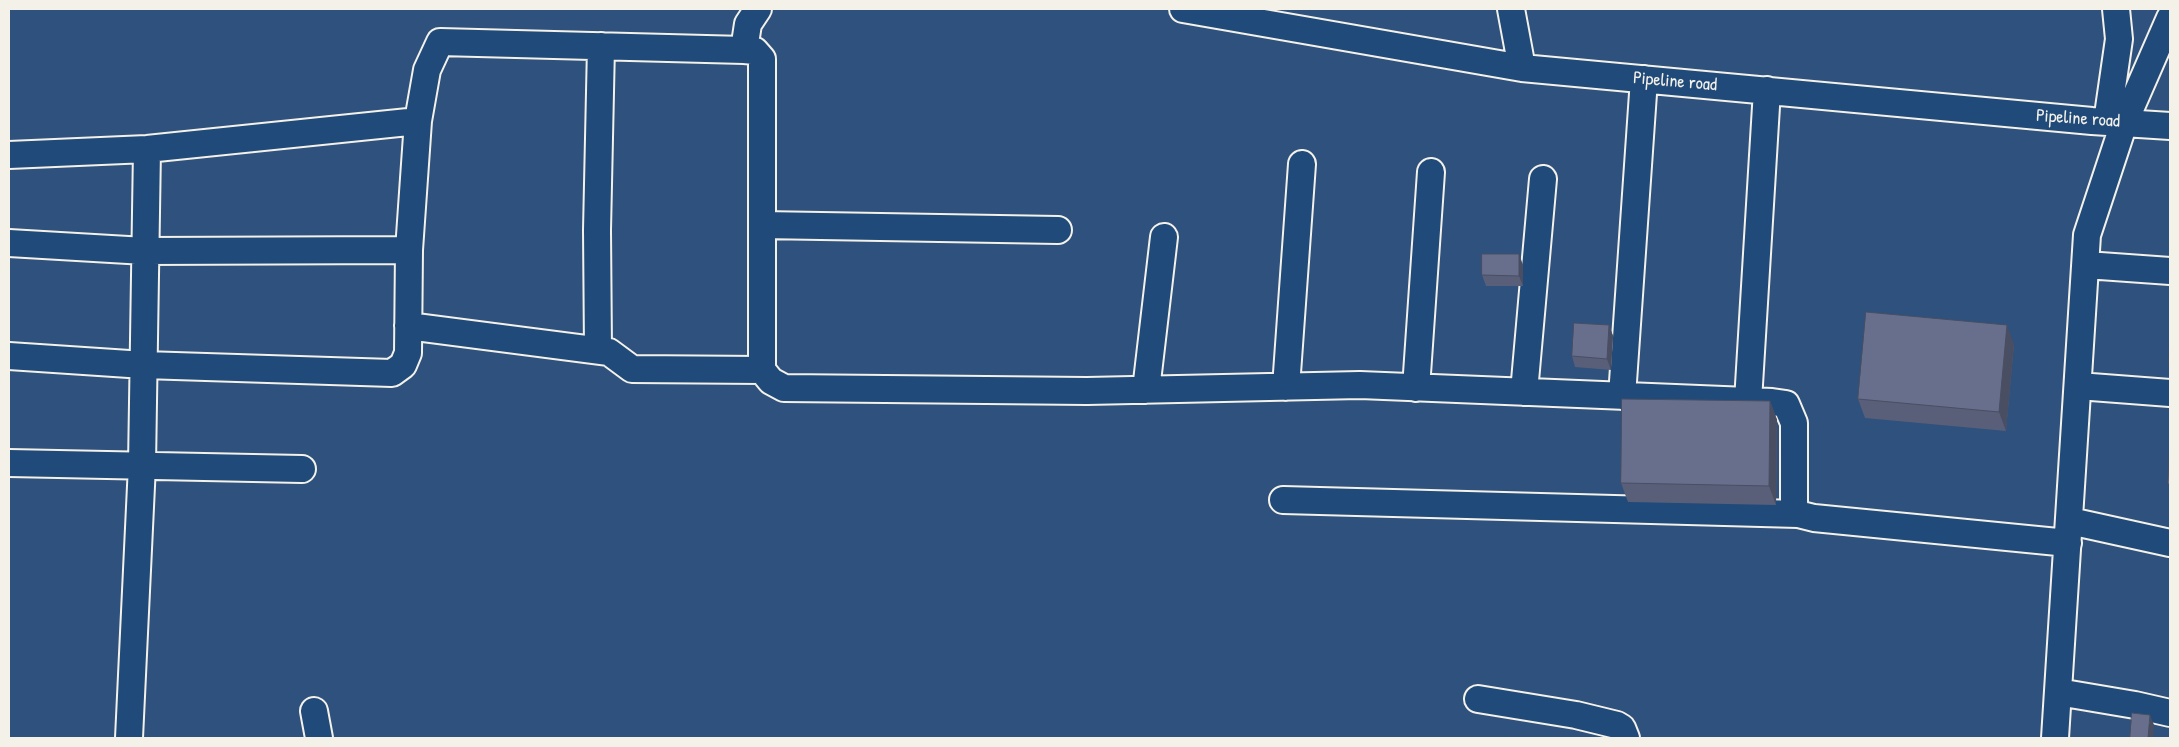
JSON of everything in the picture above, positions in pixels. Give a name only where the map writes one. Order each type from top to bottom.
[{"type":"street","points":[[744,50],[748,24],[758,9]]},
{"type":"street","name":"Pipeline road","points":[[1183,9],[1522,68],[2170,126]]},
{"type":"street","points":[[1511,9],[1522,68]]},
{"type":"street","points":[[2055,738],[2087,235],[2115,122],[2119,39],[2116,9]]},
{"type":"street","points":[[2115,122],[2170,18]]},
{"type":"street","points":[[9,356],[144,365],[392,373],[403,365],[408,353],[409,250],[418,121],[427,70],[440,42],[744,50],[755,52],[762,59],[762,370],[771,382],[784,388],[1087,391],[1360,386],[1786,404],[1794,423],[1794,505],[1798,514]]},
{"type":"street","points":[[598,350],[597,230],[601,46]]},
{"type":"street","points":[[1622,396],[1644,79]]},
{"type":"street","points":[[1748,401],[1767,90]]},
{"type":"street","points":[[9,155],[147,148],[418,121]]},
{"type":"street","points":[[129,738],[142,465],[147,148]]},
{"type":"street","points":[[1286,387],[1302,164]]},
{"type":"street","points":[[1416,388],[1431,172]]},
{"type":"street","points":[[1524,392],[1543,179]]},
{"type":"street","points":[[762,225],[1058,230]]},
{"type":"street","points":[[1146,390],[1164,237]]},
{"type":"street","points":[[9,243],[146,251],[409,250]]},
{"type":"street","points":[[2086,265],[2170,271]]},
{"type":"street","points":[[408,326],[609,352],[632,370],[762,370]]},
{"type":"street","points":[[2078,386],[2170,393]]},
{"type":"street","points":[[9,463],[302,469]]},
{"type":"street","points":[[1283,500],[1798,514],[1814,518],[2069,532],[2170,543]]},
{"type":"street","points":[[2058,692],[2170,713]]},
{"type":"street","points":[[1478,699],[1576,715],[1617,725],[1622,728],[1626,738]]},
{"type":"street","points":[[314,711],[319,738]]},
{"type":"building","points":[[1482,254],[1519,254],[1519,276],[1482,275]]},
{"type":"building","points":[[1866,312],[2007,325],[1999,412],[1858,399]]},
{"type":"building","points":[[1574,323],[1609,325],[1607,359],[1572,356]]},
{"type":"building","points":[[2170,332],[2170,365],[2169,365]]},
{"type":"building","points":[[1622,399],[1770,401],[1769,486],[1621,483]]},
{"type":"building","points":[[2170,442],[2170,484],[2168,484]]},
{"type":"building","points":[[2132,713],[2150,715],[2148,738],[2130,738]]}]
